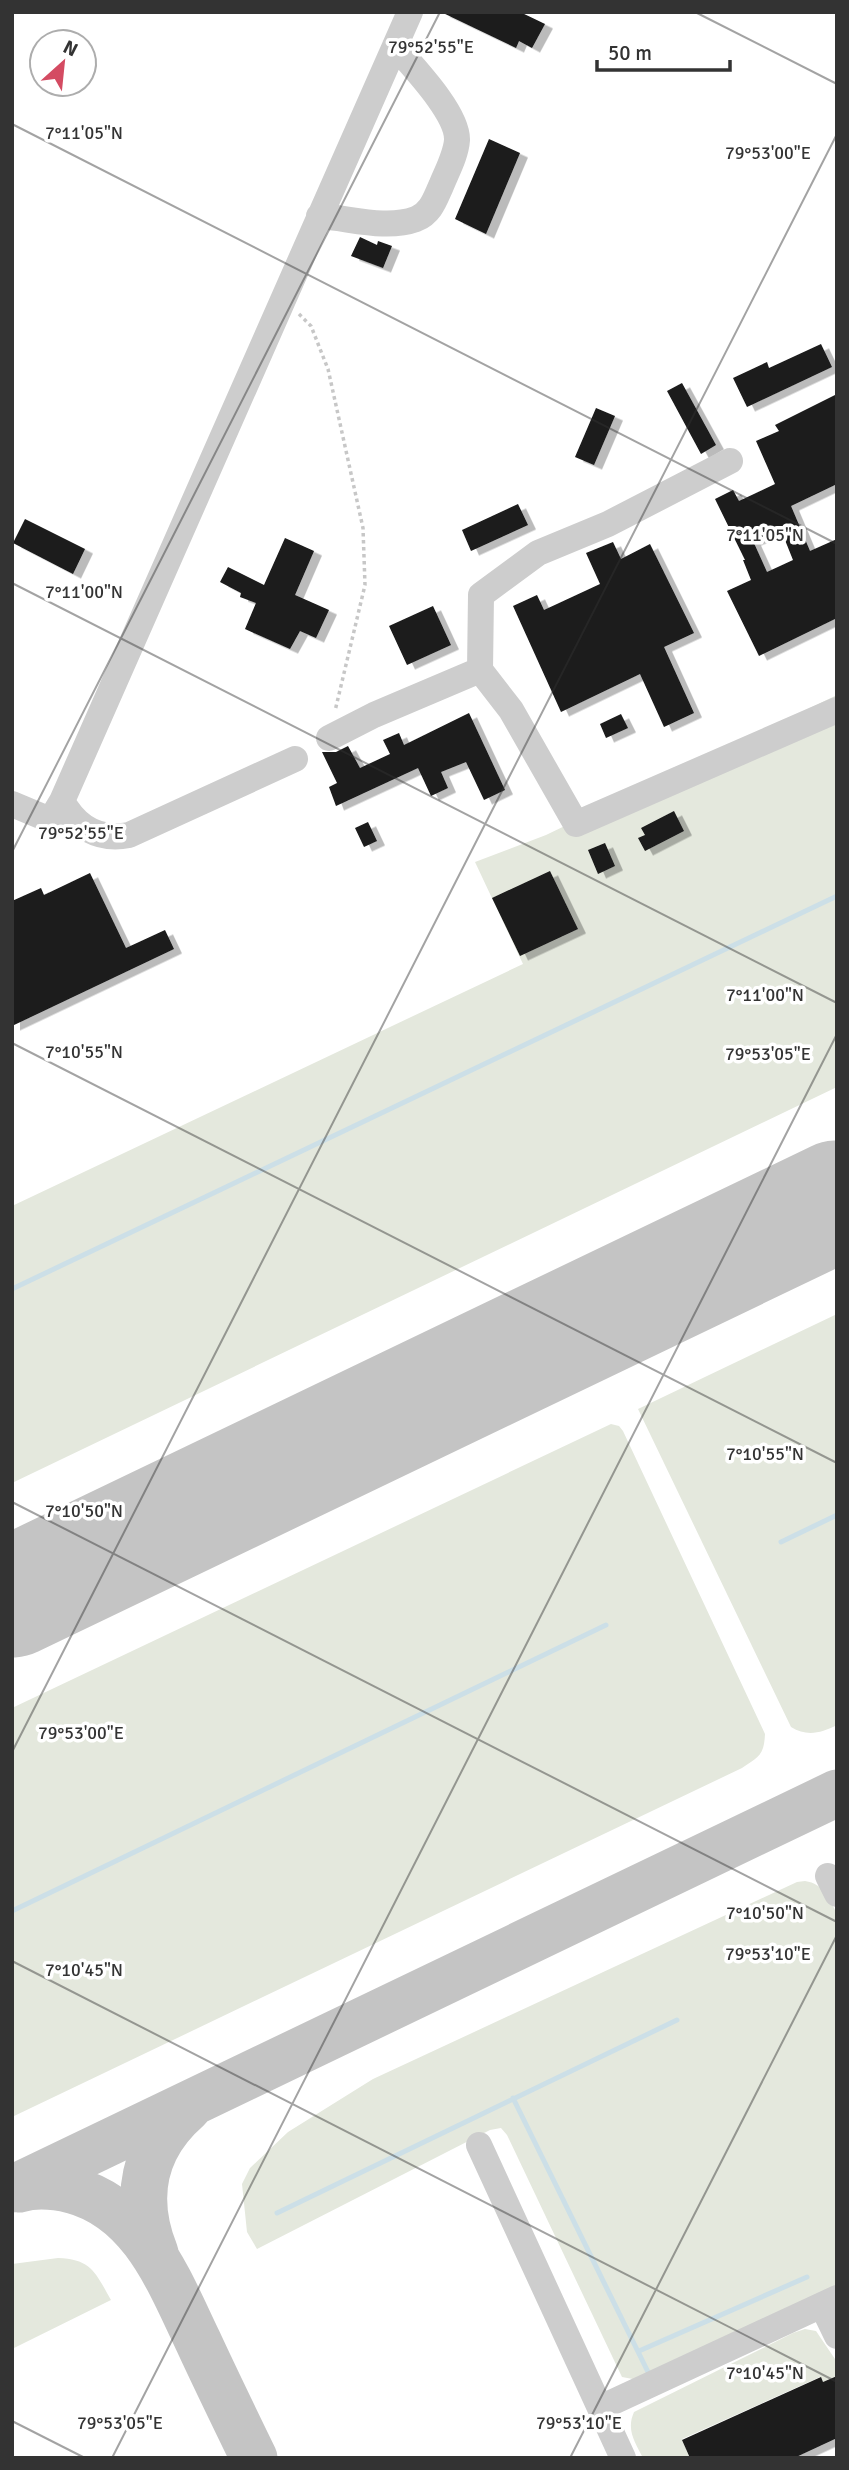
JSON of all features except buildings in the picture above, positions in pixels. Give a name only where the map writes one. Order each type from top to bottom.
[{"type":"street","points":[[12,803],[43,817],[53,816],[62,801],[410,12]]},
{"type":"street","points":[[319,216],[389,224],[417,219],[431,209],[452,158],[457,138],[446,109],[395,46]]},
{"type":"street","points":[[730,461],[608,524],[538,553],[481,596],[480,670],[511,710],[576,824],[837,710]]},
{"type":"street","points":[[329,738],[373,715],[480,670]]},
{"type":"street","points":[[62,801],[67,811],[82,827],[115,838],[129,835],[295,759]]},
{"type":"street","points":[[479,2146],[623,2458]]},
{"type":"street","points":[[600,2408],[830,2302],[837,2336]]},
{"type":"path","points":[[283,298],[311,327],[328,369],[363,528],[365,585],[329,738]]},
{"type":"shaded area","points":[[837,695],[837,1087],[12,1483],[12,1206],[523,964],[475,862],[546,835]]},
{"type":"shaded area","points":[[837,1314],[837,1725],[820,1732],[808,1733],[791,1727],[638,1409]]},
{"type":"shaded area","points":[[611,1424],[619,1426],[623,1431],[765,1734],[760,1755],[742,1768],[12,2117],[12,1708]]},
{"type":"shaded area","points":[[805,1881],[821,1889],[837,1914],[837,2291],[638,2380],[622,2377],[507,2135],[501,2128],[490,2130],[257,2249],[247,2232],[242,2184],[250,2168],[288,2132],[373,2079],[797,1882]]},
{"type":"shaded area","points":[[58,2258],[79,2261],[86,2265],[97,2276],[111,2300],[12,2349],[12,2264]]},
{"type":"shaded area","points":[[805,2329],[816,2331],[837,2362],[837,2376],[823,2382],[820,2377],[682,2439],[690,2458],[643,2458],[631,2430],[634,2412]]},
{"type":"waterway","points":[[12,1289],[837,896]]},
{"type":"waterway","points":[[781,1542],[837,1515]]},
{"type":"waterway","points":[[12,1911],[606,1625]]},
{"type":"waterway","points":[[277,2213],[677,2020]]},
{"type":"waterway","points":[[513,2098],[650,2376]]},
{"type":"waterway","points":[[639,2351],[807,2277]]},
{"type":"taxiway","points":[[12,2189],[837,1793]]},
{"type":"taxiway","points":[[155,2253],[145,2213],[146,2174],[161,2139],[188,2108]]},
{"type":"taxiway","points":[[19,2189],[46,2186],[72,2190],[97,2199],[118,2213],[135,2230],[164,2272],[254,2458]]},
{"type":"runway","points":[[12,1597],[837,1201]]}]
